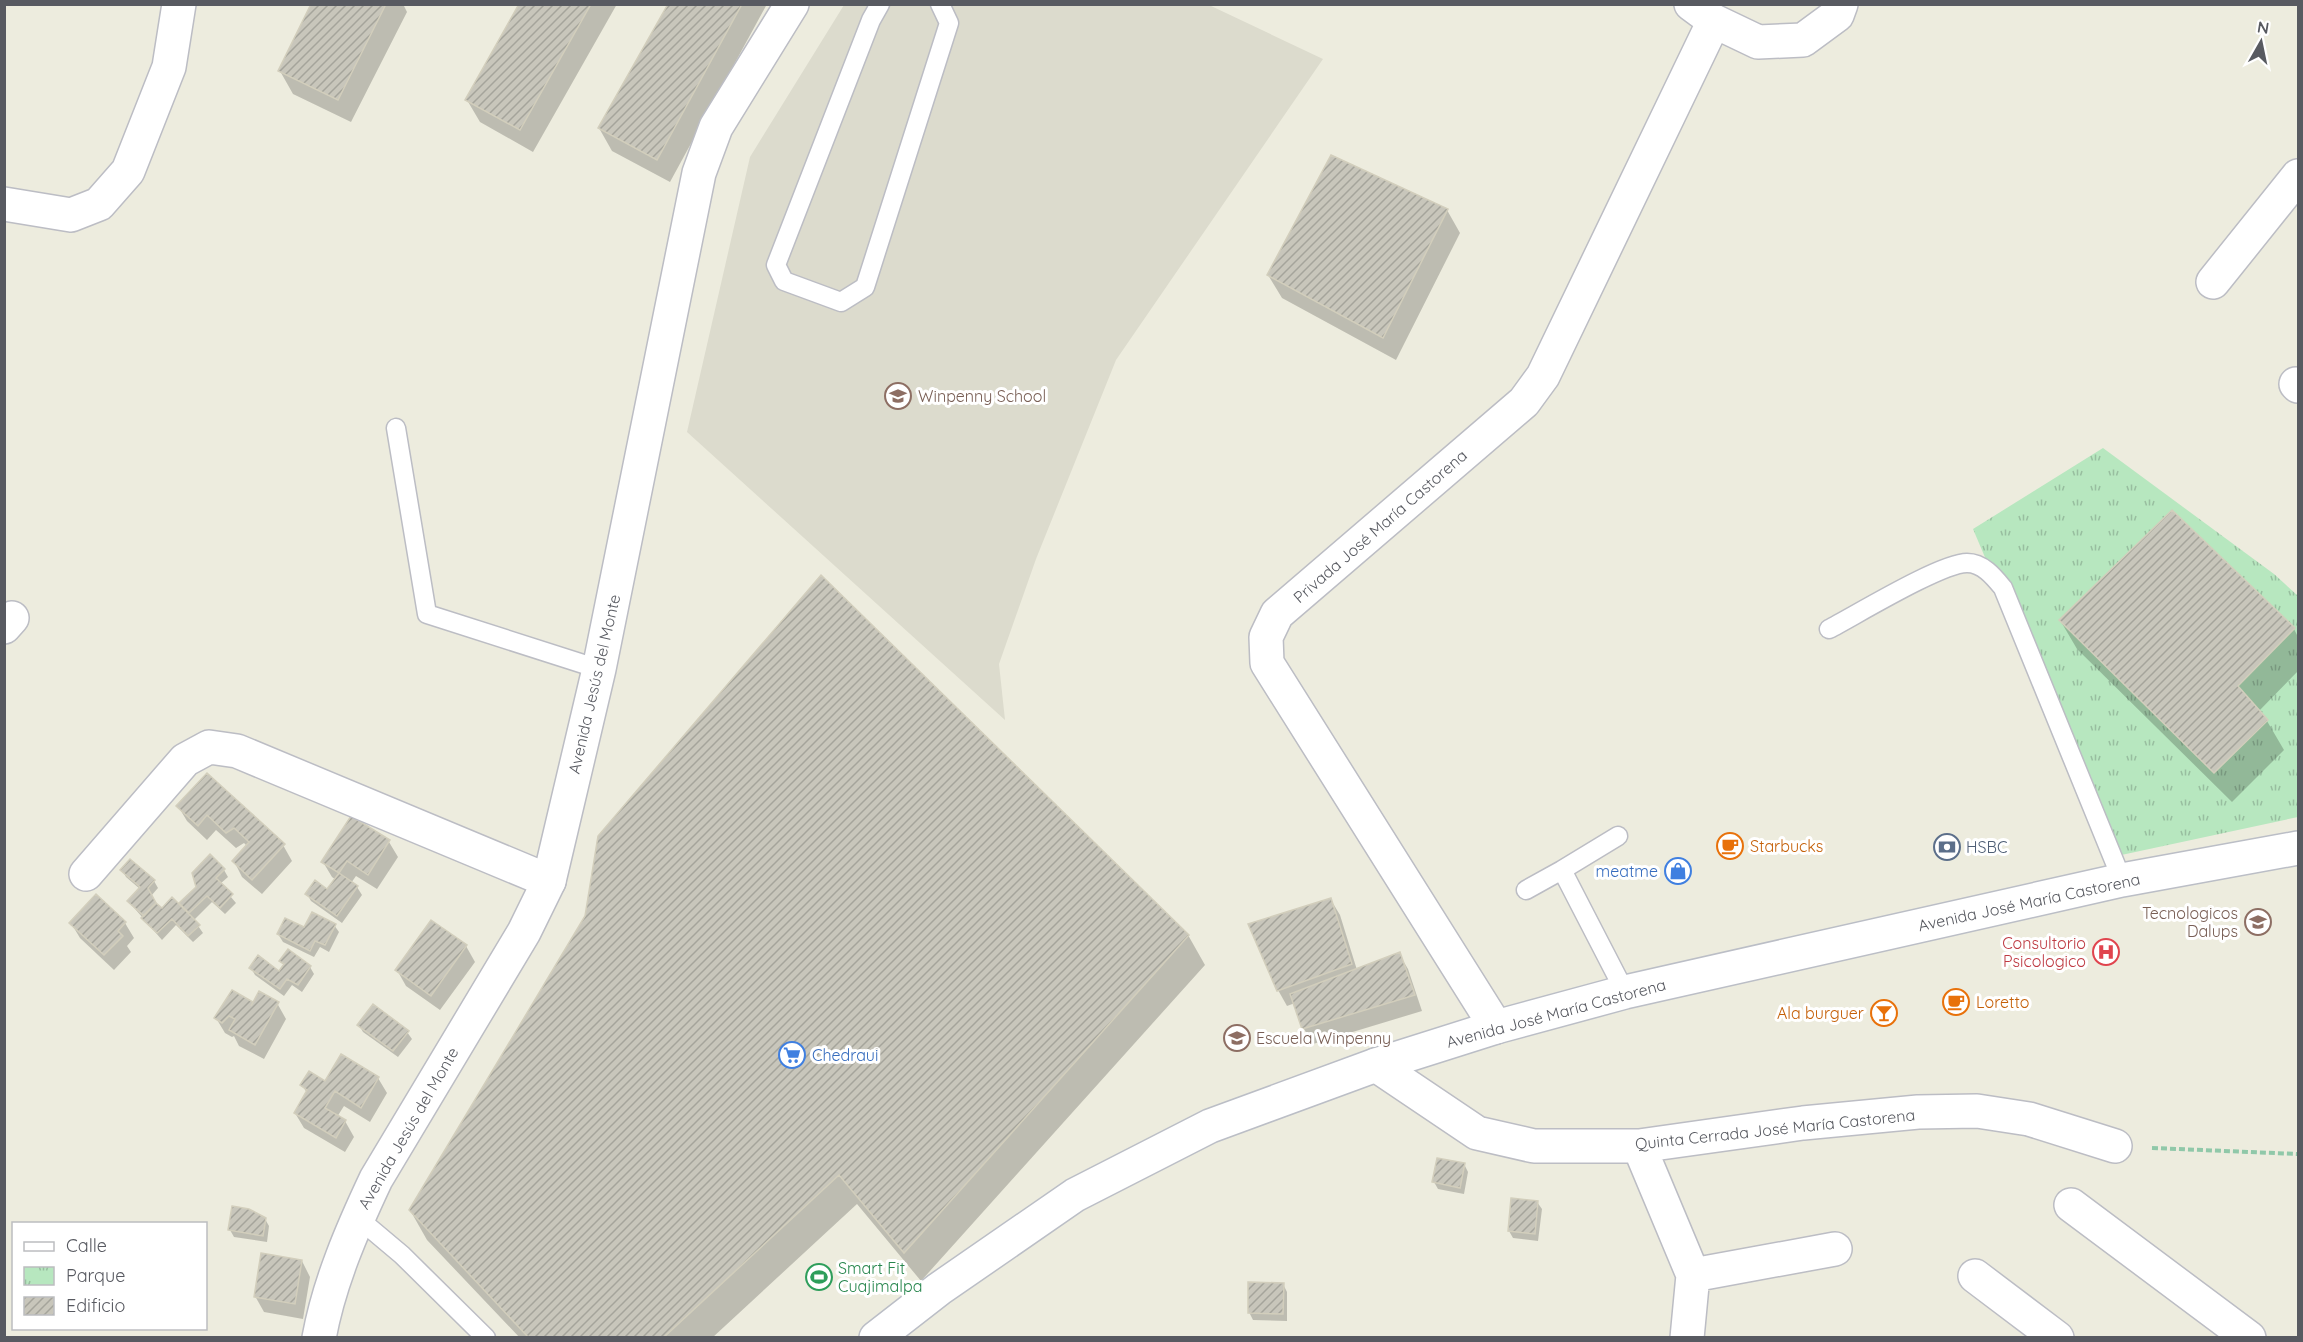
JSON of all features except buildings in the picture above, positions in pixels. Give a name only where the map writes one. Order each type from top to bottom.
[{"type":"street","points":[[4,204],[71,215],[99,204],[128,171],[169,67],[179,4]]},
{"type":"street","name":"Avenida Jesús del Monte","points":[[319,1338],[325,1307],[358,1218],[376,1179],[524,932],[549,881],[599,669],[699,173],[716,127],[792,4]]},
{"type":"street","name":"Privada José María Castorena","points":[[1496,1027],[1267,663],[1266,637],[1277,615],[1524,402],[1543,376],[1702,13],[1758,42],[1803,40],[1837,15],[1841,4]]},
{"type":"street","points":[[2213,282],[2298,176]]},
{"type":"street","points":[[86,874],[185,760],[209,747],[237,751],[549,881]]},
{"type":"street","name":"Avenida José María Castorena","points":[[876,1338],[939,1289],[1075,1195],[1210,1126],[1376,1065],[1496,1027],[1625,992],[2122,880],[2298,848]]},
{"type":"street","name":"Quinta Cerrada José María Castorena","points":[[1376,1065],[1477,1132],[1534,1146],[1639,1146],[1803,1123],[1918,1112],[1977,1111],[2029,1119],[2115,1146]]},
{"type":"street","points":[[1639,1146],[1693,1275],[1687,1338]]},
{"type":"street","points":[[2071,1205],[2249,1338]]},
{"type":"street","points":[[1693,1275],[1835,1250]]},
{"type":"street","points":[[1975,1276],[2057,1338]]},
{"type":"lane","points":[[880,4],[871,20],[776,265],[784,281],[841,302],[865,287],[949,23],[940,4]]},
{"type":"lane","points":[[396,428],[427,614],[599,669]]},
{"type":"lane","points":[[1829,629],[1945,567],[1968,563],[1989,571],[2003,588],[2122,880]]},
{"type":"lane","points":[[1526,890],[1618,836]]},
{"type":"lane","points":[[1562,870],[1625,992]]},
{"type":"lane","points":[[358,1218],[402,1255],[486,1338]]},
{"type":"path","points":[[2115,1146],[2298,1154]]},
{"type":"shaded area","name":"Winpenny School","points":[[844,5],[1209,5],[1323,59],[1116,360],[1036,559],[999,664],[1005,720],[687,432],[750,157]]},
{"type":"green space","points":[[2103,448],[2274,574],[2298,596],[2298,817],[2112,857],[1973,529]]},
{"type":"place","name":"Winpenny School","points":[[898,396]]},
{"type":"place","name":"Starbucks","points":[[1730,846]]},
{"type":"place","name":"HSBC","points":[[1947,847]]},
{"type":"place","name":"meatme","points":[[1678,871]]},
{"type":"place","name":"Tecnologicos Dalups","points":[[2258,922]]},
{"type":"place","name":"Consultorio Psicologico","points":[[2106,952]]},
{"type":"place","name":"Loretto","points":[[1956,1002]]},
{"type":"place","name":"Ala burguer","points":[[1884,1013]]},
{"type":"place","name":"Escuela Winpenny","points":[[1237,1038]]},
{"type":"place","name":"Chedraui","points":[[792,1055]]},
{"type":"place","name":"Smart Fit Cuajimalpa","points":[[819,1277]]}]
